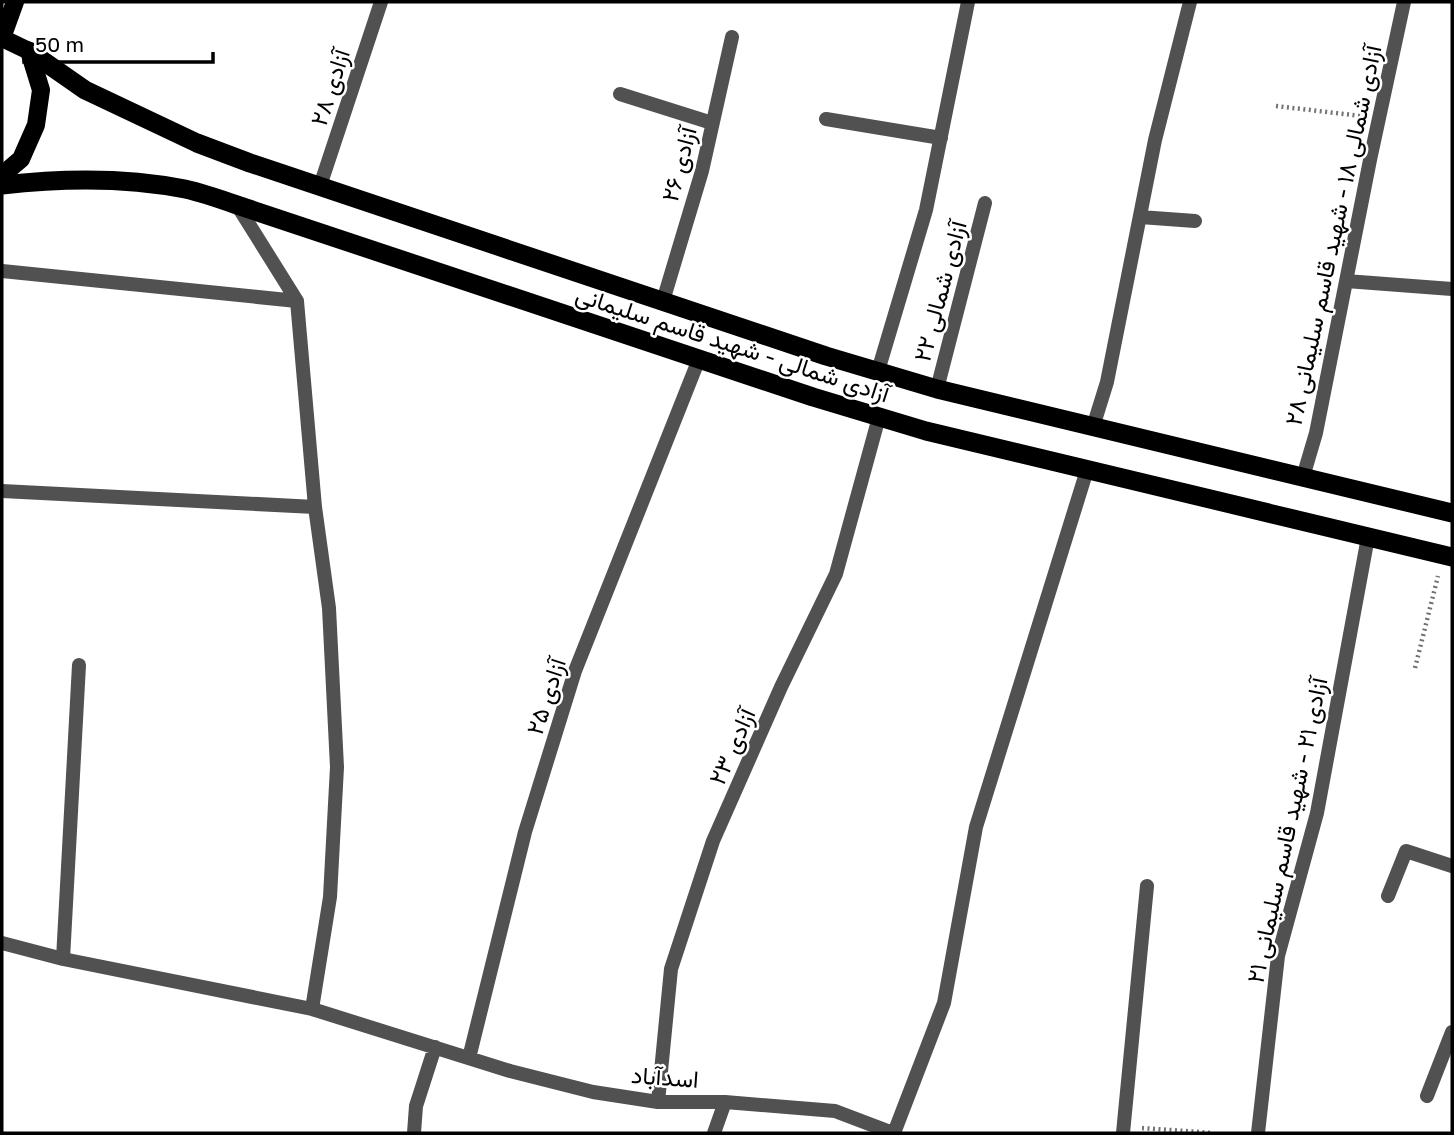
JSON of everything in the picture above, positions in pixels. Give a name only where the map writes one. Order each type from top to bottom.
[{"type":"highway","name":"آزادی شمالی - شهید قاسم سلیمانی","points":[[29,51],[85,90],[197,143],[878,371],[937,389],[1452,513]]},
{"type":"highway","name":"آزادی شمالی - شهید قاسم سلیمانی","points":[[2,185],[49,180],[121,180],[186,190],[926,431],[1448,556]]},
{"type":"main road","points":[[2,175],[21,159],[36,125],[40,90],[29,51],[2,38],[15,2]]},
{"type":"street","name":"آزادی ۲۸","points":[[320,186],[381,2]]},
{"type":"street","points":[[878,371],[926,210],[968,2]]},
{"type":"street","points":[[1093,427],[1107,382],[1155,140],[1190,2]]},
{"type":"street","name":"آزادی شمالی ۱۸ - شهید قاسم سلیمانی ۲۸","points":[[1303,477],[1316,433],[1404,2]]},
{"type":"street","name":"آزادی ۲۶","points":[[663,301],[702,171],[732,37]]},
{"type":"street","points":[[620,94],[712,123]]},
{"type":"street","points":[[826,119],[941,138]]},
{"type":"street","name":"آزادی شمالی ۲۲","points":[[937,389],[985,203]]},
{"type":"street","points":[[237,205],[297,301],[315,507],[329,608],[337,767],[330,897],[312,1009]]},
{"type":"street","points":[[1140,217],[1195,221]]},
{"type":"street","points":[[2,271],[297,301]]},
{"type":"street","points":[[1346,281],[1452,289]]},
{"type":"street","name":"آزادی ۲۵","points":[[469,1058],[525,832],[575,671],[699,359]]},
{"type":"street","name":"آزادی ۲۳","points":[[658,1102],[671,969],[713,841],[781,687],[836,573],[879,417]]},
{"type":"street","points":[[894,1133],[944,1003],[976,827],[1087,470]]},
{"type":"street","points":[[2,491],[315,507]]},
{"type":"street","name":"آزادی ۲۱ - شهید قاسم سلیمانی ۲۱","points":[[1258,1133],[1278,956],[1317,813],[1368,537]]},
{"type":"street","points":[[63,960],[79,665]]},
{"type":"street","points":[[1388,897],[1406,851],[1452,866]]},
{"type":"street","points":[[1123,1130],[1147,886]]},
{"type":"street","name":"اسدآباد","points":[[2,943],[63,960],[312,1009],[510,1071],[593,1092],[658,1102],[725,1102],[835,1111],[894,1133]]},
{"type":"street","points":[[1427,1096],[1452,1032]]},
{"type":"street","points":[[414,1133],[416,1107],[435,1047]]},
{"type":"street","points":[[714,1133],[725,1102]]},
{"type":"path","points":[[1276,106],[1379,118]]},
{"type":"path","points":[[1415,668],[1448,556]]},
{"type":"path","points":[[1123,1130],[1213,1133]]}]
